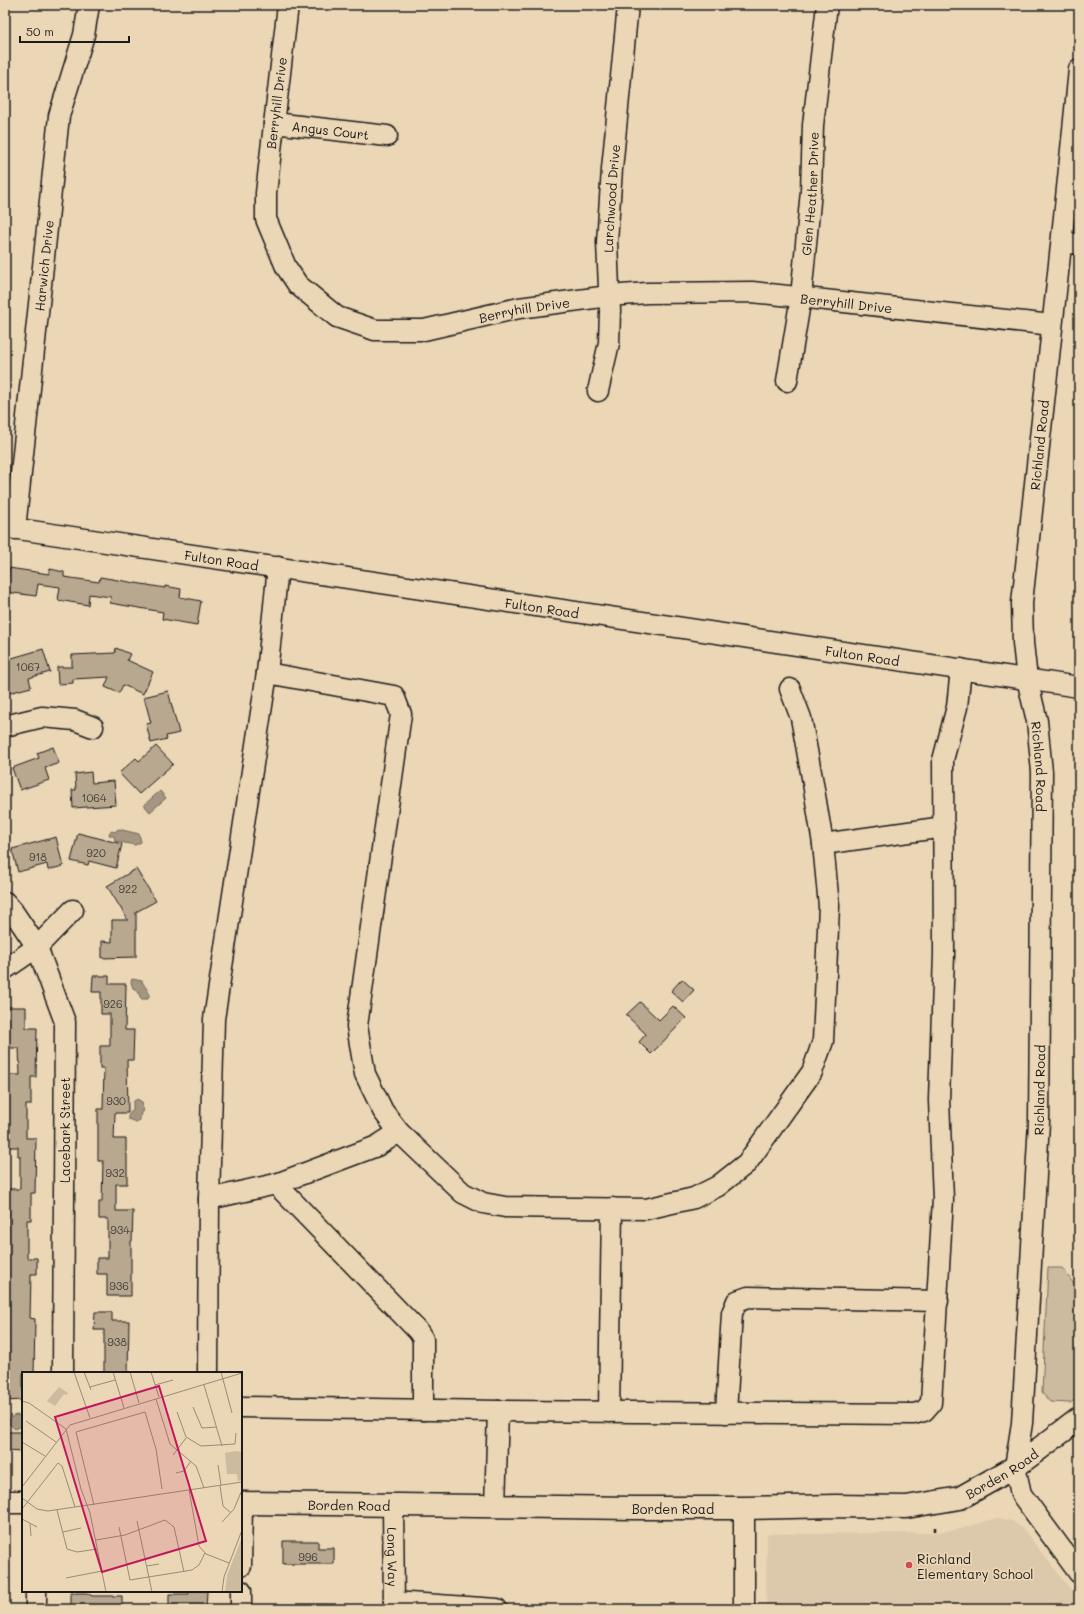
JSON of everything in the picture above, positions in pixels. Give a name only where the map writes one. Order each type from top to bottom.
[{"type":"main road","name":"Borden Road","points":[[242,1503],[744,1508],[915,1506],[960,1498],[1015,1467],[1079,1419]]},
{"type":"main road","points":[[5,1502],[22,1502]]},
{"type":"street","name":"Harwich Drive","points":[[10,528],[59,116],[84,35],[89,5]]},
{"type":"street","name":"Berryhill Drive","points":[[288,5],[266,193],[266,219],[286,267],[298,285],[337,317],[375,330],[424,330],[519,308],[609,296],[648,293],[752,292],[1052,325]]},
{"type":"street","name":"Larchwood Drive","points":[[598,391],[610,343],[608,228],[612,169],[628,5]]},
{"type":"street","name":"Glen Heather Drive","points":[[787,381],[801,297],[811,191],[813,125],[827,5]]},
{"type":"street","name":"Richland Road","points":[[1015,1467],[1022,1423],[1039,1122],[1042,772],[1037,721],[1027,679],[1023,643],[1022,603],[1052,325],[1071,243],[1079,69]]},
{"type":"street","name":"Angus Court","points":[[274,123],[387,136]]},
{"type":"street","name":"Fulton Road","points":[[10,528],[961,669],[1079,688]]},
{"type":"street","points":[[208,1372],[209,1199],[214,1019],[267,673],[278,567]]},
{"type":"street","points":[[242,1407],[726,1413],[914,1414],[924,1411],[931,1403],[943,1198],[939,1100],[944,954],[943,760],[957,708],[961,669]]},
{"type":"street","points":[[267,673],[394,696],[402,714],[357,1026],[365,1074],[383,1111],[399,1132],[464,1193],[483,1203],[505,1207],[646,1209],[694,1198],[718,1186],[747,1163],[812,1072],[823,1041],[824,1033],[828,906],[823,844],[801,718],[790,689]]},
{"type":"street","points":[[5,726],[42,717],[75,720],[93,727]]},
{"type":"street","points":[[823,844],[944,827]]},
{"type":"street","name":"Lacebark Street","points":[[5,902],[37,947],[64,1022],[63,1372]]},
{"type":"street","points":[[5,969],[37,947],[73,910]]},
{"type":"street","points":[[209,1199],[276,1184],[377,1146],[399,1132]]},
{"type":"street","points":[[276,1184],[418,1331],[422,1339],[423,1410]]},
{"type":"street","points":[[609,1412],[612,1208]]},
{"type":"street","points":[[726,1413],[732,1313],[737,1301],[748,1297],[938,1301]]},
{"type":"street","points":[[496,1506],[498,1411]]},
{"type":"street","points":[[1015,1467],[1021,1494],[1079,1573]]},
{"type":"street","name":"Long Way","points":[[392,1505],[394,1605]]},
{"type":"street","points":[[744,1508],[744,1609]]},
{"type":"street","points":[[36,1592],[36,1609]]},
{"type":"street","points":[[240,1609],[241,1592]]},
{"type":"street","points":[[394,1605],[497,1609]]},
{"type":"path","points":[[935,1526],[935,1531]]},
{"type":"shaded area","points":[[160,791],[166,798],[150,812],[144,805]]},
{"type":"shaded area","points":[[118,829],[139,834],[141,842],[135,845],[115,841],[114,836],[110,836],[109,833],[112,831],[115,832]]},
{"type":"shaded area","points":[[132,979],[142,981],[149,994],[148,999],[141,999],[138,991],[133,988],[131,982]]},
{"type":"shaded area","points":[[137,1099],[142,1102],[143,1111],[141,1112],[140,1120],[136,1122],[128,1119],[128,1116],[133,1109],[133,1102]]},
{"type":"shaded area","points":[[1048,1268],[1062,1268],[1079,1291],[1079,1397],[1070,1403],[1050,1402],[1042,1393]]},
{"type":"shaded area","points":[[17,1415],[22,1418],[22,1426],[15,1429],[7,1422],[13,1416]]},
{"type":"shaded area","name":"Richland Elementary School","points":[[997,1518],[1012,1521],[1023,1529],[1079,1600],[1079,1609],[766,1609],[767,1534],[927,1533],[957,1530]]},
{"type":"building","points":[[9,568],[49,574],[50,569],[64,572],[64,577],[99,582],[100,577],[165,588],[165,586],[181,589],[180,597],[201,601],[197,625],[162,619],[163,612],[110,603],[111,597],[89,594],[88,605],[58,600],[60,587],[38,584],[36,596],[6,592]]},
{"type":"building","points":[[116,648],[130,654],[127,660],[153,672],[143,694],[123,685],[119,693],[105,687],[109,677],[73,679],[73,683],[58,684],[57,667],[72,667],[72,655],[115,653]]},
{"type":"building","points":[[43,649],[50,672],[29,678],[31,687],[5,694],[5,660]]},
{"type":"building","points":[[168,691],[179,733],[166,736],[167,739],[151,743],[146,724],[151,723],[144,697]]},
{"type":"building","points":[[156,746],[173,764],[139,794],[119,773],[136,758],[139,761]]},
{"type":"building","points":[[53,747],[59,763],[45,768],[49,780],[20,790],[12,768],[39,758],[37,753]]},
{"type":"building","points":[[91,772],[92,783],[114,781],[116,805],[73,808],[72,790],[76,790],[75,774]]},
{"type":"building","points":[[78,833],[122,844],[116,868],[89,861],[88,865],[71,861]]},
{"type":"building","points":[[56,837],[63,866],[48,870],[47,864],[18,872],[12,849]]},
{"type":"building","points":[[136,869],[156,901],[136,912],[136,957],[102,958],[102,941],[112,942],[112,920],[128,920],[107,886]]},
{"type":"building","points":[[93,976],[109,976],[109,984],[126,984],[125,1030],[134,1030],[133,1060],[127,1060],[128,1113],[115,1113],[114,1139],[126,1139],[127,1184],[116,1184],[116,1211],[133,1211],[131,1241],[131,1296],[107,1296],[107,1274],[97,1274],[97,1258],[108,1258],[108,1219],[99,1219],[99,1202],[102,1202],[103,1161],[98,1161],[98,1109],[103,1109],[104,1068],[100,1068],[100,1046],[110,1046],[110,1014],[101,1014],[101,992],[92,992]]},
{"type":"building","points":[[682,979],[694,990],[683,1002],[671,991]]},
{"type":"building","points":[[640,1002],[659,1020],[673,1006],[686,1018],[651,1054],[639,1042],[646,1034],[626,1015]]},
{"type":"building","points":[[5,1007],[26,1007],[26,1028],[37,1028],[36,1077],[31,1077],[31,1105],[26,1105],[26,1138],[36,1138],[35,1193],[31,1193],[31,1220],[27,1220],[27,1258],[37,1258],[37,1274],[31,1274],[30,1318],[35,1319],[34,1372],[22,1372],[22,1400],[5,1401],[5,1356],[7,1356],[8,1326],[6,1326],[7,1274],[5,1274],[5,1236],[8,1236],[8,1189],[20,1189],[20,1156],[18,1156],[18,1147],[5,1147],[5,1117],[8,1117],[7,1075],[20,1075],[19,1048],[5,1048]]},
{"type":"building","points":[[95,1312],[112,1312],[112,1321],[129,1321],[128,1372],[104,1372],[104,1330],[94,1330]]},
{"type":"building","points":[[5,1432],[22,1432],[22,1452],[5,1451]]},
{"type":"building","points":[[283,1541],[318,1541],[318,1548],[334,1548],[334,1564],[283,1564]]},
{"type":"building","points":[[189,1592],[207,1592],[206,1609],[169,1609],[169,1594],[189,1594]]},
{"type":"building","points":[[71,1593],[87,1593],[92,1596],[122,1596],[122,1609],[71,1609]]},
{"type":"place","name":"Richland Elementary School","points":[[909,1565]]}]
